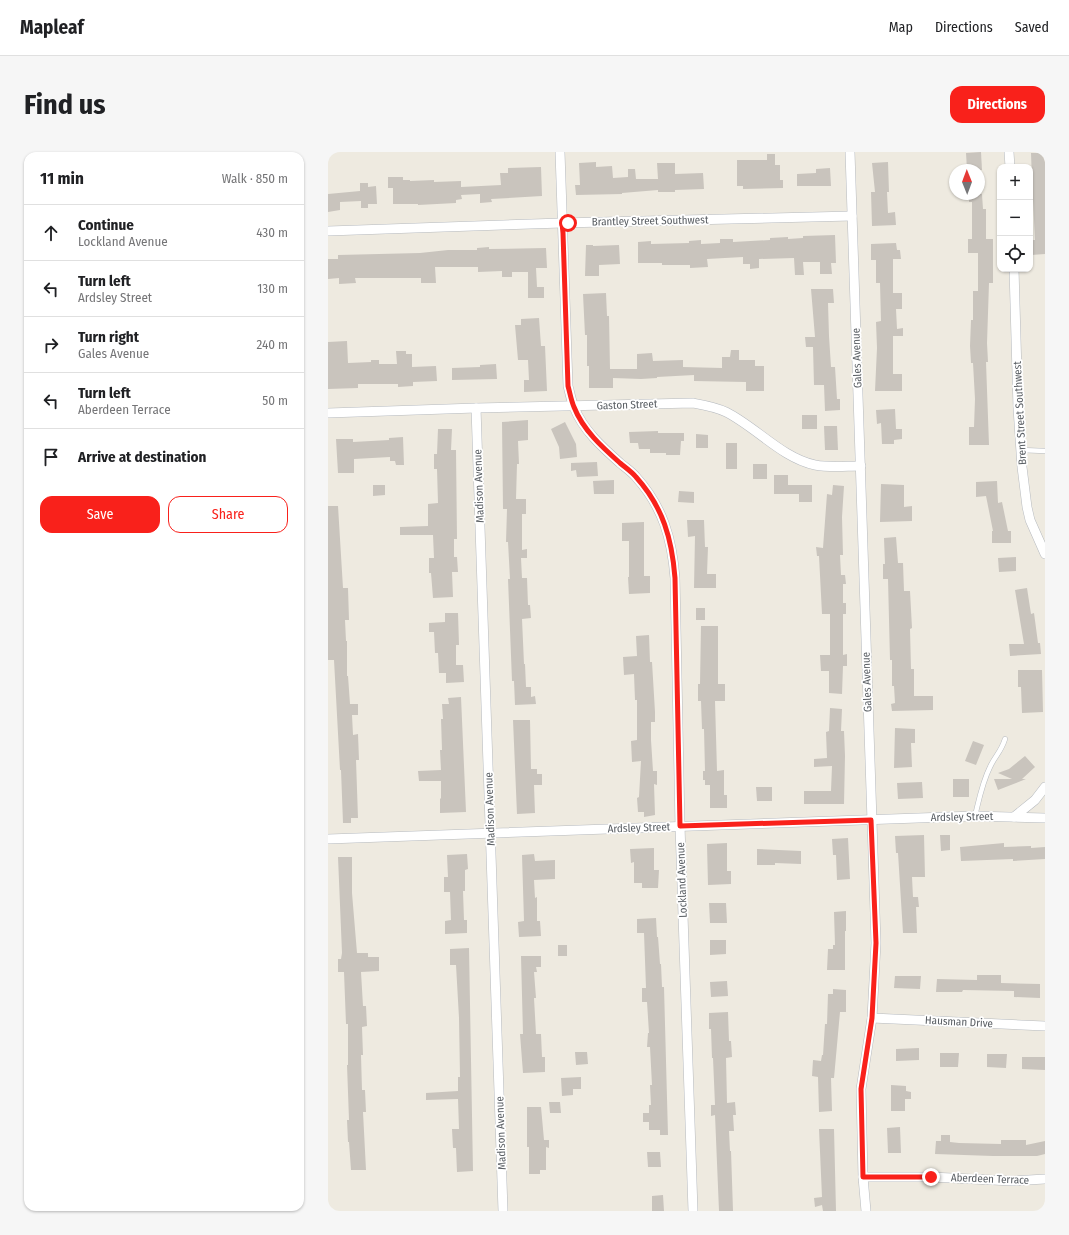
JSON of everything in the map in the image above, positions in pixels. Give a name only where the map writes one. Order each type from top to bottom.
[{"type":"street","name":"Lockland Avenue","points":[[560,152],[568,386],[574,407],[594,438],[636,477],[652,498],[668,531],[673,554],[675,578],[680,826],[693,1211]]},
{"type":"street","name":"Gales Avenue","points":[[850,152],[876,943],[872,1018],[861,1089],[863,1177],[866,1211]]},
{"type":"street","points":[[1009,152],[1010,164]]},
{"type":"street","name":"Brantley Street Southwest","points":[[328,231],[562,223],[852,216]]},
{"type":"street","name":"Brent Street Southwest","points":[[1014,272],[1018,408],[1027,507],[1030,520],[1045,554]]},
{"type":"street","name":"Gaston Street","points":[[328,414],[476,408],[574,407],[693,403],[724,411],[773,444],[801,460],[814,465],[827,467],[861,466]]},
{"type":"street","name":"Madison Avenue","points":[[476,408],[503,1211]]},
{"type":"street","points":[[1014,817],[1035,800],[1045,787]]},
{"type":"street","name":"Ardsley Street","points":[[328,839],[975,816],[1045,818]]},
{"type":"street","name":"Hausman Drive","points":[[872,1018],[1045,1026]]},
{"type":"street","name":"Aberdeen Terrace","points":[[863,1177],[931,1177],[1013,1181],[1045,1179]]},
{"type":"lane","points":[[1021,450],[1045,450]]},
{"type":"lane","points":[[975,816],[986,775],[992,762],[1002,749],[1005,739]]},
{"type":"building","points":[[981,152],[982,164],[967,164],[966,153]]},
{"type":"building","points":[[1031,153],[1045,153],[1045,254],[1033,255],[1033,240],[1035,240],[1033,164],[1031,164]]},
{"type":"building","points":[[767,154],[775,154],[775,165],[780,165],[780,180],[783,180],[783,188],[743,189],[743,186],[737,186],[737,160],[767,160]]},
{"type":"building","points":[[596,162],[596,167],[612,166],[613,178],[628,177],[628,169],[635,169],[636,179],[658,179],[657,163],[675,163],[675,174],[703,173],[704,189],[675,190],[675,192],[658,192],[658,190],[622,194],[576,195],[575,185],[580,185],[579,163]]},
{"type":"building","points":[[888,162],[888,213],[895,212],[896,225],[872,226],[871,192],[875,192],[872,163]]},
{"type":"building","points":[[541,167],[542,196],[491,199],[492,202],[480,203],[480,194],[461,195],[462,199],[456,200],[456,203],[418,205],[393,204],[393,188],[388,188],[388,177],[403,177],[403,180],[410,181],[461,181],[461,187],[501,185],[500,173],[508,173],[508,168]]},
{"type":"building","points":[[830,168],[831,186],[797,186],[797,174],[816,173],[816,169]]},
{"type":"building","points":[[360,183],[368,183],[368,187],[376,186],[377,204],[368,204],[368,208],[361,208],[361,201],[340,202],[340,210],[328,212],[328,194],[360,191]]},
{"type":"building","points":[[969,200],[982,200],[983,209],[986,209],[986,239],[993,239],[993,283],[989,283],[987,343],[988,362],[986,362],[989,445],[969,445],[969,427],[974,427],[975,399],[973,363],[971,363],[970,346],[971,320],[973,320],[973,291],[978,291],[978,253],[968,253],[968,239],[972,239],[972,202],[969,202]]},
{"type":"building","points":[[835,235],[836,263],[831,263],[832,274],[820,274],[820,262],[803,262],[804,275],[795,275],[794,258],[759,259],[759,268],[750,269],[750,264],[743,264],[743,257],[707,259],[708,267],[690,268],[690,265],[638,263],[638,242],[651,241],[651,244],[689,243],[689,241],[701,240],[701,244],[720,243],[720,239],[733,239],[733,242],[770,240],[770,238],[788,237],[788,239],[803,238],[803,236]]},
{"type":"building","points":[[896,243],[897,250],[900,250],[901,259],[893,259],[893,293],[902,293],[902,309],[896,309],[897,329],[903,328],[903,336],[893,336],[893,374],[902,374],[902,391],[875,391],[877,348],[876,322],[881,321],[880,283],[876,283],[876,260],[871,260],[871,244]]},
{"type":"building","points":[[586,245],[619,245],[620,264],[599,265],[599,276],[585,276]]},
{"type":"building","points":[[489,247],[489,249],[546,248],[547,268],[536,268],[537,287],[544,287],[544,298],[528,298],[528,272],[512,272],[512,277],[502,277],[502,271],[478,272],[478,267],[435,267],[436,283],[421,283],[421,278],[355,278],[356,283],[339,284],[339,278],[328,279],[328,259],[338,259],[338,255],[477,250],[477,248]]},
{"type":"building","points":[[811,289],[833,289],[834,303],[828,303],[829,336],[831,367],[835,367],[837,399],[840,399],[840,410],[825,411],[824,385],[814,385],[813,347],[806,347],[805,337],[815,337]]},
{"type":"building","points":[[606,293],[607,316],[609,316],[610,369],[637,369],[637,354],[652,353],[653,361],[683,360],[683,367],[722,368],[722,357],[730,357],[731,350],[739,350],[739,360],[755,360],[755,366],[764,366],[764,391],[746,391],[746,382],[694,381],[694,375],[641,379],[613,378],[613,388],[589,388],[589,366],[587,366],[587,335],[585,335],[583,294]]},
{"type":"building","points":[[539,318],[541,346],[545,346],[547,391],[524,392],[524,380],[529,380],[528,360],[518,360],[515,325],[521,325],[521,319]]},
{"type":"building","points":[[347,341],[348,363],[371,362],[371,360],[379,360],[379,364],[397,364],[396,351],[406,351],[406,354],[412,354],[412,367],[436,366],[437,381],[413,382],[413,386],[398,387],[398,384],[358,384],[358,388],[328,389],[328,342]]},
{"type":"building","points":[[496,364],[497,379],[452,380],[452,368],[480,367],[480,365]]},
{"type":"building","points":[[895,409],[896,429],[902,429],[902,439],[894,440],[894,444],[882,444],[881,423],[877,424],[876,410]]},
{"type":"building","points":[[802,415],[817,415],[817,429],[802,429]]},
{"type":"building","points":[[528,420],[528,440],[518,441],[519,464],[517,464],[516,499],[526,499],[526,514],[522,514],[522,550],[527,549],[527,558],[521,558],[522,578],[527,578],[528,605],[530,605],[531,618],[522,619],[524,664],[526,687],[531,687],[531,697],[535,696],[536,704],[515,705],[514,681],[512,681],[508,542],[506,542],[507,509],[503,509],[502,422]]},
{"type":"building","points":[[565,422],[576,444],[577,457],[560,459],[559,447],[551,429]]},
{"type":"building","points":[[824,426],[837,426],[838,450],[825,450]]},
{"type":"building","points":[[438,429],[452,429],[451,450],[456,450],[457,539],[454,539],[454,557],[457,557],[458,572],[452,572],[453,597],[433,598],[431,573],[429,573],[429,558],[434,558],[433,535],[400,535],[400,527],[428,526],[428,504],[438,503],[437,469],[434,469],[434,454],[437,454]]},
{"type":"building","points":[[658,431],[658,433],[684,433],[684,441],[681,441],[680,455],[650,453],[650,449],[639,449],[638,443],[630,443],[629,432]]},
{"type":"building","points":[[696,434],[708,435],[708,448],[696,448]]},
{"type":"building","points":[[403,437],[404,465],[396,465],[395,461],[390,461],[390,457],[354,459],[354,473],[338,473],[336,439],[353,439],[353,442],[389,440],[389,438]]},
{"type":"building","points":[[726,443],[737,443],[737,469],[726,469]]},
{"type":"building","points":[[597,462],[598,476],[577,477],[576,470],[571,471],[571,463]]},
{"type":"building","points":[[753,464],[767,464],[767,479],[753,479]]},
{"type":"building","points":[[774,475],[788,475],[788,485],[812,485],[812,502],[799,502],[799,494],[774,494]]},
{"type":"building","points":[[614,480],[614,494],[594,494],[593,481]]},
{"type":"building","points":[[997,481],[998,503],[1002,502],[1008,531],[1011,531],[1011,543],[992,543],[993,531],[986,496],[976,497],[976,482]]},
{"type":"building","points":[[881,484],[904,485],[904,507],[912,506],[912,521],[880,522]]},
{"type":"building","points":[[373,485],[385,485],[385,495],[373,496]]},
{"type":"building","points":[[833,485],[844,486],[842,517],[843,555],[840,555],[841,575],[845,575],[846,584],[843,584],[843,603],[846,603],[846,614],[843,614],[843,655],[847,654],[847,666],[843,666],[842,694],[829,693],[829,671],[821,671],[820,655],[830,655],[830,614],[822,614],[819,556],[817,556],[816,547],[823,548],[827,494],[832,495]]},
{"type":"building","points":[[679,491],[694,492],[694,503],[678,502]]},
{"type":"building","points":[[328,506],[338,506],[343,588],[348,588],[349,620],[345,620],[347,641],[347,676],[350,704],[358,704],[358,715],[352,715],[353,735],[358,734],[359,760],[356,760],[358,818],[351,818],[351,823],[343,823],[334,660],[328,660]]},
{"type":"building","points":[[687,520],[704,520],[705,547],[708,547],[707,574],[716,574],[716,588],[694,588],[695,536],[688,537]]},
{"type":"building","points":[[644,522],[644,576],[650,576],[650,593],[629,594],[629,541],[622,541],[622,523]]},
{"type":"building","points":[[896,537],[898,563],[903,563],[904,591],[910,591],[912,628],[910,629],[911,669],[914,669],[914,696],[933,696],[933,710],[892,711],[891,704],[895,703],[894,686],[892,686],[892,660],[890,660],[888,579],[883,579],[883,564],[885,564],[884,538]]},
{"type":"building","points":[[1016,557],[1016,571],[999,572],[998,558]]},
{"type":"building","points":[[1027,588],[1031,614],[1034,613],[1041,654],[1010,656],[1009,644],[1024,644],[1015,590]]},
{"type":"building","points":[[696,608],[705,608],[705,620],[696,620]]},
{"type":"building","points":[[445,613],[458,613],[459,645],[456,645],[456,665],[463,665],[464,682],[446,683],[446,673],[439,673],[438,653],[435,653],[434,632],[429,632],[429,623],[445,622]]},
{"type":"building","points":[[701,626],[718,626],[718,684],[725,684],[725,701],[715,701],[717,771],[724,770],[724,795],[727,795],[727,808],[710,808],[710,785],[705,785],[705,780],[703,780],[703,771],[705,771],[704,729],[702,729],[701,701],[698,701],[698,684],[700,684]]},
{"type":"building","points":[[649,635],[655,712],[655,722],[651,722],[651,740],[653,771],[657,771],[657,785],[654,784],[655,815],[644,817],[644,812],[638,812],[637,798],[639,797],[641,761],[632,762],[631,741],[637,740],[637,700],[635,700],[634,674],[624,675],[623,657],[637,656],[636,636]]},
{"type":"building","points":[[1018,670],[1042,670],[1043,712],[1022,713],[1021,687],[1018,687]]},
{"type":"building","points":[[461,697],[466,812],[440,813],[441,781],[419,781],[418,771],[441,770],[440,750],[442,750],[442,704],[449,704],[448,698]]},
{"type":"building","points":[[830,708],[842,709],[841,731],[844,731],[845,756],[844,804],[804,804],[804,791],[831,791],[832,766],[814,767],[814,759],[827,758],[826,732],[829,731]]},
{"type":"building","points":[[513,720],[530,720],[531,769],[537,769],[537,774],[542,774],[542,785],[534,785],[535,813],[517,814]]},
{"type":"building","points":[[895,728],[915,729],[915,743],[911,743],[912,767],[894,768]]},
{"type":"building","points":[[973,741],[984,745],[976,765],[965,761]]},
{"type":"building","points":[[1025,756],[1035,767],[1022,779],[1026,779],[998,790],[994,779],[1012,779],[998,773],[1009,769]]},
{"type":"building","points":[[953,779],[969,779],[969,797],[953,797]]},
{"type":"building","points":[[922,782],[923,798],[898,799],[897,783]]},
{"type":"building","points":[[756,787],[772,787],[772,801],[757,801]]},
{"type":"building","points":[[924,835],[925,877],[912,877],[913,897],[918,897],[919,907],[916,907],[917,933],[903,933],[898,853],[896,853],[895,836]]},
{"type":"building","points":[[940,835],[950,835],[950,850],[941,851]]},
{"type":"building","points":[[848,838],[850,879],[837,880],[836,855],[833,855],[832,839]]},
{"type":"building","points":[[727,843],[727,871],[731,871],[731,884],[708,885],[707,844]]},
{"type":"building","points":[[1004,843],[1004,847],[1045,847],[1045,859],[1013,861],[1013,859],[961,861],[960,847]]},
{"type":"building","points":[[654,848],[654,870],[659,870],[658,888],[642,888],[642,883],[634,883],[634,862],[631,863],[630,849]]},
{"type":"building","points":[[757,849],[801,851],[801,864],[775,863],[775,865],[757,865]]},
{"type":"building","points":[[467,854],[468,869],[465,870],[465,891],[463,891],[464,920],[467,920],[467,933],[445,934],[445,921],[451,920],[450,892],[444,892],[444,877],[448,877],[447,855]]},
{"type":"building","points":[[534,854],[535,861],[555,860],[555,879],[534,880],[535,898],[537,897],[537,921],[540,921],[541,936],[519,937],[518,922],[524,921],[522,855]]},
{"type":"building","points":[[338,857],[352,857],[352,893],[357,953],[368,953],[368,957],[379,957],[379,971],[361,972],[363,1006],[366,1006],[367,1026],[362,1027],[363,1055],[361,1055],[362,1090],[365,1090],[366,1112],[363,1112],[366,1170],[351,1170],[348,1142],[348,1024],[346,1024],[344,972],[338,972],[338,959],[341,959],[342,953]]},
{"type":"building","points":[[709,903],[726,903],[727,923],[710,923]]},
{"type":"building","points":[[846,911],[845,970],[827,970],[828,949],[833,949],[833,945],[835,945],[834,912]]},
{"type":"building","points":[[656,918],[662,987],[664,987],[668,1135],[660,1135],[660,1130],[649,1130],[649,1122],[643,1122],[643,1113],[649,1113],[649,1105],[651,1105],[650,1085],[652,1085],[650,1047],[647,1047],[649,1033],[647,1002],[642,1002],[642,988],[646,988],[644,933],[637,933],[637,919]]},
{"type":"building","points":[[710,940],[726,940],[726,954],[710,955]]},
{"type":"building","points":[[558,945],[567,945],[567,956],[558,956]]},
{"type":"building","points":[[469,948],[473,1171],[457,1172],[456,1148],[453,1148],[452,1129],[459,1129],[458,1099],[426,1100],[426,1093],[458,1091],[458,1077],[460,1077],[459,1018],[456,965],[450,965],[450,949]]},
{"type":"building","points":[[521,956],[541,956],[541,967],[536,967],[537,972],[534,972],[536,998],[534,998],[536,1034],[541,1034],[542,1057],[545,1057],[545,1072],[523,1073],[520,1034],[523,1034]]},
{"type":"building","points":[[977,975],[1001,975],[1001,983],[1040,984],[1040,998],[1014,997],[1014,991],[963,990],[962,992],[936,992],[937,979],[977,980]]},
{"type":"building","points":[[895,976],[921,976],[920,989],[894,988]]},
{"type":"building","points":[[727,981],[728,996],[711,997],[710,982]]},
{"type":"building","points":[[833,989],[846,990],[846,1012],[840,1012],[834,1078],[831,1078],[832,1111],[819,1112],[818,1077],[812,1076],[813,1060],[821,1061],[823,1055],[825,1024],[827,1024],[828,994],[833,994]]},
{"type":"building","points":[[728,1012],[729,1041],[731,1041],[732,1057],[726,1058],[727,1103],[735,1102],[736,1115],[733,1115],[734,1131],[729,1131],[733,1211],[719,1211],[715,1115],[711,1116],[711,1105],[715,1105],[709,1013]]},
{"type":"building","points":[[919,1048],[919,1060],[896,1061],[896,1049]]},
{"type":"building","points":[[575,1052],[587,1052],[588,1064],[576,1065]]},
{"type":"building","points":[[940,1053],[959,1053],[958,1067],[940,1067]]},
{"type":"building","points":[[987,1054],[1007,1054],[1006,1068],[987,1067]]},
{"type":"building","points":[[1022,1057],[1045,1057],[1045,1070],[1022,1069]]},
{"type":"building","points":[[581,1077],[581,1089],[573,1089],[573,1095],[562,1096],[561,1078]]},
{"type":"building","points":[[891,1085],[906,1086],[906,1091],[911,1092],[911,1099],[905,1099],[905,1111],[891,1111]]},
{"type":"building","points":[[549,1102],[560,1102],[561,1113],[550,1113]]},
{"type":"building","points":[[527,1107],[541,1107],[544,1140],[549,1140],[549,1148],[546,1147],[546,1170],[540,1170],[540,1174],[529,1174]]},
{"type":"building","points":[[900,1127],[901,1153],[888,1153],[887,1128]]},
{"type":"building","points":[[819,1129],[834,1129],[836,1211],[823,1211],[822,1205],[815,1207],[814,1198],[822,1197]]},
{"type":"building","points":[[941,1135],[950,1135],[950,1142],[959,1143],[1001,1144],[1001,1140],[1026,1140],[1026,1145],[1045,1141],[1045,1154],[1037,1156],[993,1156],[935,1154],[936,1141],[941,1141]]},
{"type":"building","points":[[647,1152],[660,1152],[661,1167],[648,1167]]},
{"type":"building","points":[[663,1195],[664,1211],[652,1211],[652,1196]]},
{"type":"route","points":[[568,223],[562,223],[568,386],[574,407],[594,438],[636,477],[652,498],[668,531],[673,554],[675,578],[680,826],[871,820],[876,943],[872,1018],[861,1089],[863,1177],[931,1177]]}]
